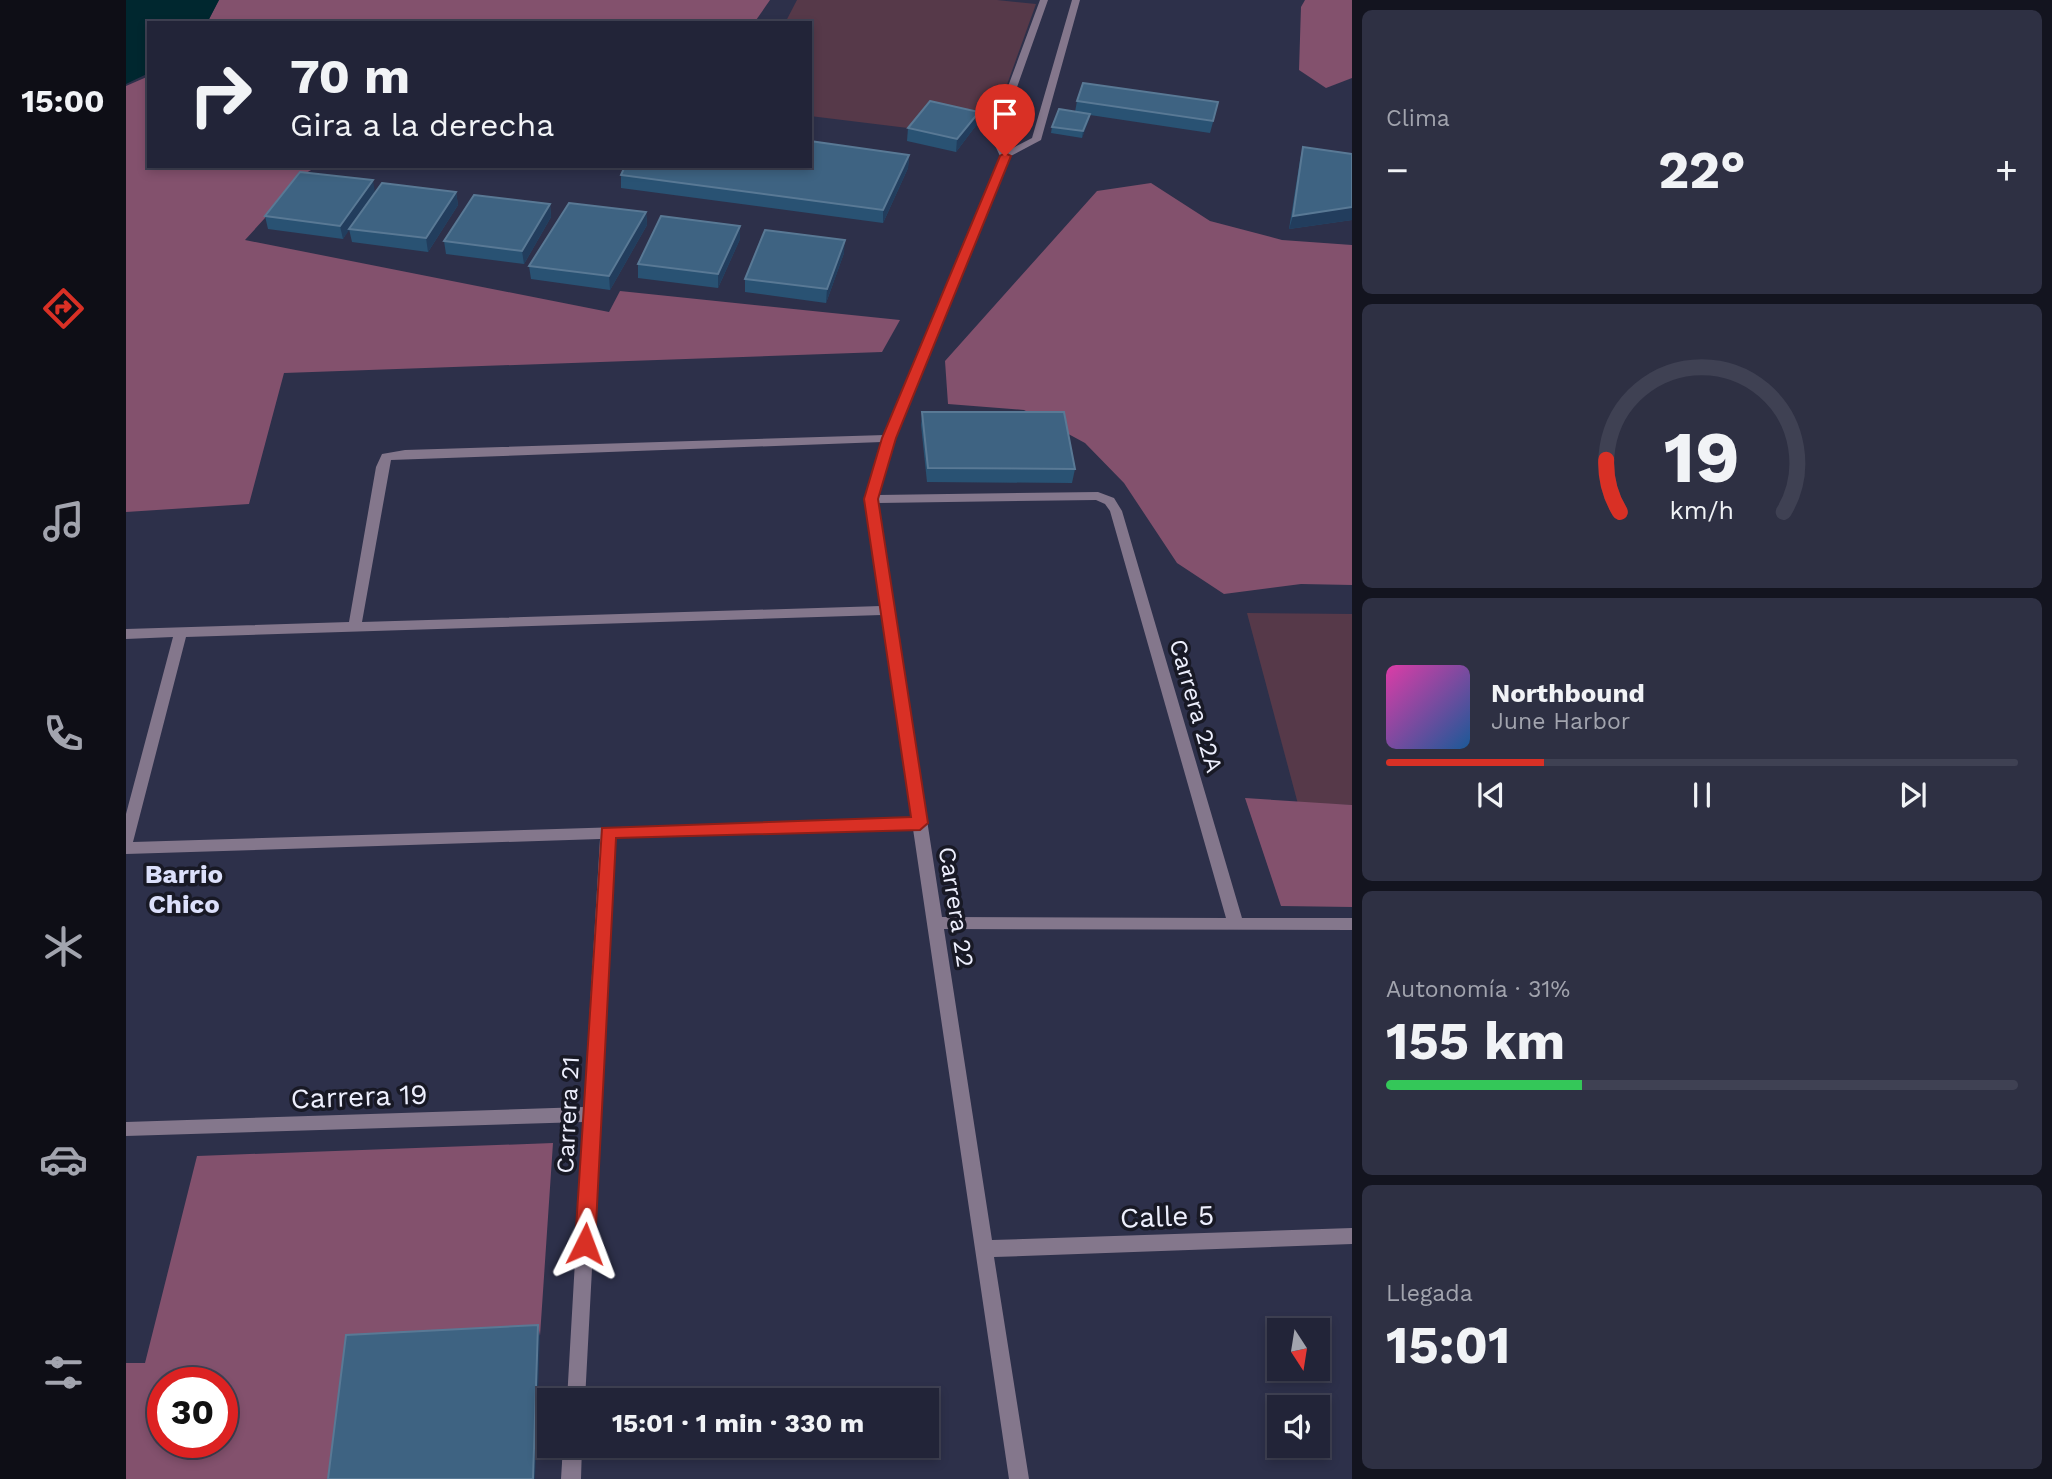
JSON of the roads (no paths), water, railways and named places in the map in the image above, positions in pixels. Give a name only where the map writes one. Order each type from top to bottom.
[{"type":"street","points":[[1044,0],[995,135],[1005,156],[1036,140],[1076,0]]},
{"type":"street","name":"Carrera 22","points":[[1005,156],[889,438],[871,499],[1019,1479]]},
{"type":"street","points":[[355,627],[382,467],[386,457],[405,454],[889,438]]},
{"type":"street","name":"Carrera 22A","points":[[871,499],[1098,496],[1110,501],[1116,511],[1236,924]]},
{"type":"street","points":[[126,634],[888,610]]},
{"type":"street","points":[[126,842],[181,632]]},
{"type":"street","points":[[126,848],[920,823]]},
{"type":"street","name":"Carrera 21","points":[[577,1388],[608,832]]},
{"type":"street","points":[[935,923],[1352,924]]},
{"type":"street","name":"Carrera 19","points":[[126,1129],[593,1114]]},
{"type":"street","name":"Calle 5","points":[[984,1249],[1352,1236]]},
{"type":"street","points":[[571,1479],[572,1458]]},
{"type":"district","name":"Barrio Chico","points":[[184,889]]}]
